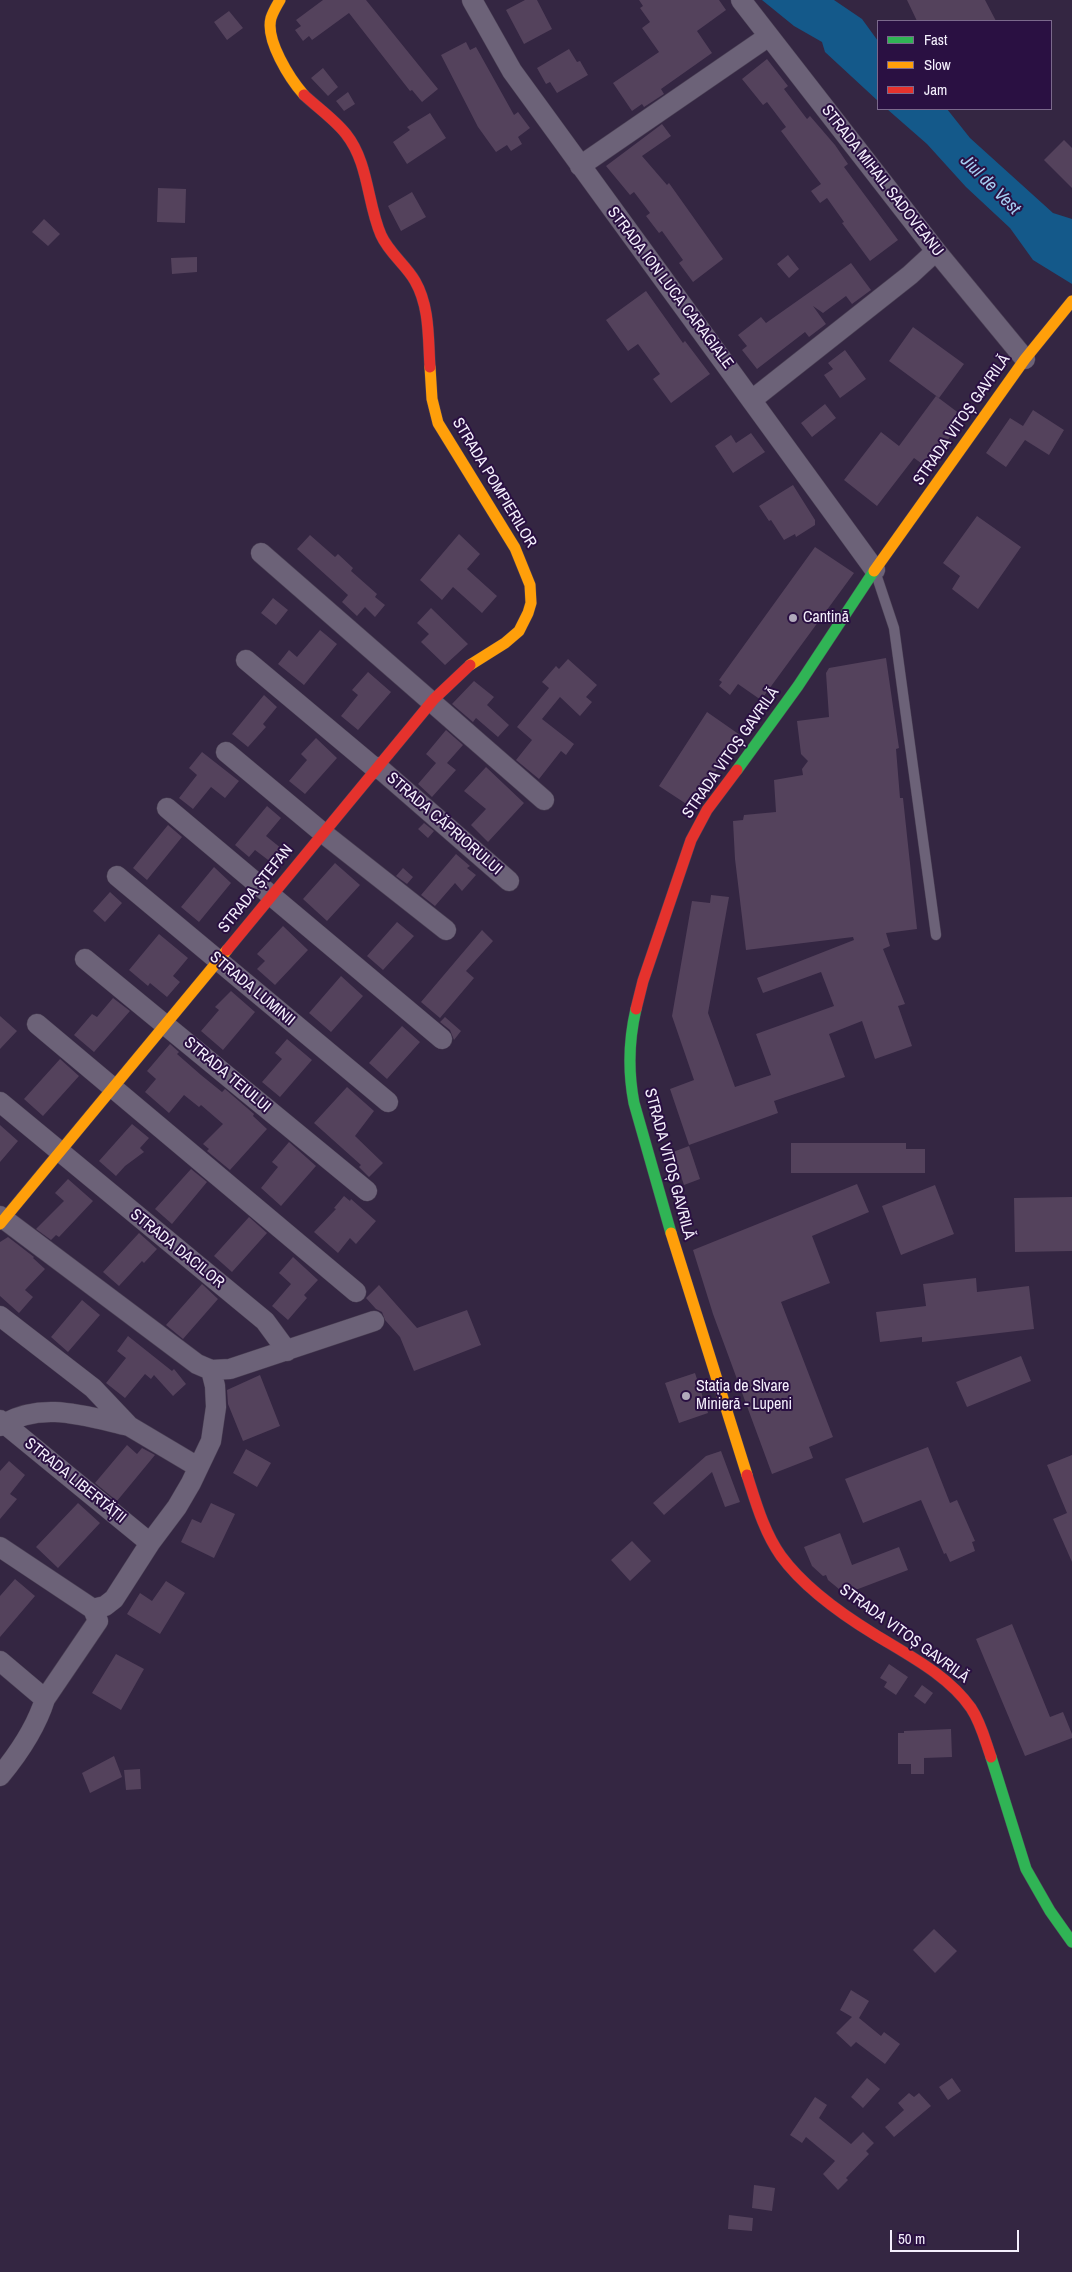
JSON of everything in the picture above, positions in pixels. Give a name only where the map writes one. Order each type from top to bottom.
[{"type":"street","name":"STRADA POMPIERILOR","points":[[280,0],[271,18],[271,31],[289,76],[303,94],[346,134],[354,147],[362,166],[376,224],[383,240],[415,281],[425,303],[429,333],[432,399],[438,423],[515,548],[530,581]]},
{"type":"street","name":"STRADA ION LUCA CARAGIALE","points":[[472,0],[512,71],[753,399],[875,570]]},
{"type":"street","name":"STRADA MIHAIL SADOVEANU","points":[[741,0],[936,251],[1025,359]]},
{"type":"street","points":[[580,166],[769,36]]},
{"type":"street","points":[[753,399],[910,276],[936,251]]},
{"type":"street","name":"STRADA VITOȘ GAVRILĂ","points":[[1069,305],[1025,359],[875,570],[798,686],[707,810],[691,840],[643,981],[634,1018],[630,1082],[634,1104],[670,1230],[757,1506],[772,1540],[782,1557],[856,1623],[948,1685],[966,1700],[975,1711],[1026,1869],[1050,1912],[1072,1942]]},
{"type":"street","points":[[261,553],[544,800]]},
{"type":"street","name":"STRADA ȘTEFAN","points":[[1,1220],[60,1153],[377,768],[432,704],[462,671],[506,643],[524,625],[533,596],[530,581]]},
{"type":"street","name":"STRADA CĂPRIORULUI","points":[[246,660],[377,768],[509,881]]},
{"type":"street","points":[[226,752],[446,930]]},
{"type":"street","points":[[167,808],[442,1039]]},
{"type":"street","name":"STRADA LUMINII","points":[[117,876],[388,1102]]},
{"type":"street","name":"STRADA TEIULUI","points":[[85,959],[367,1191]]},
{"type":"street","points":[[38,1024],[356,1292]]},
{"type":"street","name":"STRADA DACILOR","points":[[0,1102],[265,1321],[287,1351]]},
{"type":"street","points":[[1,1220],[197,1364],[211,1370],[230,1369],[374,1321]]},
{"type":"street","points":[[0,1316],[93,1388],[129,1426],[198,1467]]},
{"type":"street","points":[[93,1609],[105,1606],[114,1599],[150,1543],[177,1507],[211,1441],[215,1425],[215,1386],[211,1370]]},
{"type":"street","points":[[1,1423],[24,1414],[44,1411],[68,1412],[129,1426]]},
{"type":"street","name":"STRADA LIBERTĂȚII","points":[[1,1423],[150,1543]]},
{"type":"street","points":[[0,1547],[93,1609],[98,1621],[45,1699],[41,1714],[21,1748],[0,1775]]},
{"type":"street","points":[[0,1661],[45,1699]]},
{"type":"lane","points":[[875,570],[894,628],[936,935]]},
{"type":"water","points":[[762,0],[834,0],[862,19],[877,40],[877,100],[825,52],[822,42],[794,26]]},
{"type":"water","name":"Jiul de Vest","points":[[888,110],[948,110],[970,138],[1053,213],[1072,219],[1072,284],[1033,260],[1010,228],[966,187],[927,144]]},
{"type":"building","points":[[323,0],[366,0],[438,89],[422,102],[412,90],[410,91],[349,13],[312,40],[309,36],[303,41],[295,30],[301,26],[296,20]]},
{"type":"building","points":[[525,0],[537,0],[552,29],[524,44],[506,10]]},
{"type":"building","points":[[639,0],[719,0],[726,10],[697,31],[712,53],[661,89],[664,94],[644,107],[642,104],[632,111],[613,83],[659,52],[642,28],[650,22],[640,8],[643,6]]},
{"type":"building","points":[[907,0],[985,0],[995,20],[917,20]]},
{"type":"building","points":[[229,11],[243,28],[227,40],[214,22]]},
{"type":"building","points":[[466,42],[470,50],[476,47],[514,115],[518,112],[530,128],[518,137],[522,144],[511,151],[507,145],[496,152],[478,127],[441,55]]},
{"type":"building","points":[[569,49],[577,62],[580,61],[588,75],[557,93],[550,82],[546,84],[537,68]]},
{"type":"building","points":[[767,59],[788,86],[784,89],[807,119],[810,116],[835,145],[848,164],[844,167],[898,240],[870,261],[842,223],[844,222],[827,198],[820,203],[811,191],[821,184],[781,131],[786,127],[767,102],[763,105],[742,79]]},
{"type":"building","points":[[323,68],[338,87],[328,96],[311,78]]},
{"type":"building","points":[[348,92],[355,104],[344,111],[336,101]]},
{"type":"building","points":[[430,113],[446,138],[407,164],[393,142],[410,130],[407,127]]},
{"type":"building","points":[[662,124],[671,136],[642,156],[667,185],[669,183],[723,259],[693,282],[679,263],[683,260],[662,231],[659,233],[646,216],[650,213],[634,192],[630,195],[606,166]]},
{"type":"building","points":[[1064,140],[1072,148],[1072,188],[1044,160]]},
{"type":"building","points":[[158,188],[186,189],[185,223],[157,222]]},
{"type":"building","points":[[412,192],[426,217],[401,231],[388,206]]},
{"type":"building","points":[[44,219],[60,234],[48,246],[32,232]]},
{"type":"building","points":[[788,255],[799,269],[789,278],[777,264]]},
{"type":"building","points":[[197,257],[197,272],[172,274],[171,258]]},
{"type":"building","points":[[851,263],[871,290],[852,304],[846,296],[823,313],[813,306],[826,324],[809,337],[805,332],[757,369],[742,350],[747,346],[738,335],[761,317],[766,323]]},
{"type":"building","points":[[646,291],[683,343],[685,341],[710,374],[671,403],[653,379],[660,374],[638,344],[628,351],[606,320]]},
{"type":"building","points":[[913,327],[964,364],[939,398],[889,361]]},
{"type":"building","points":[[845,350],[866,379],[840,398],[824,375],[833,369],[828,363]]},
{"type":"building","points":[[936,396],[964,417],[928,468],[914,458],[877,506],[844,480],[881,432],[899,446]]},
{"type":"building","points":[[825,404],[836,418],[812,437],[801,423]]},
{"type":"building","points":[[1033,410],[1064,430],[1049,455],[1025,440],[1006,467],[986,453],[1010,418],[1023,426]]},
{"type":"building","points":[[751,433],[765,452],[733,473],[715,446],[731,435],[736,443]]},
{"type":"building","points":[[793,485],[815,520],[815,525],[796,537],[795,534],[784,540],[759,506]]},
{"type":"building","points":[[977,516],[1021,547],[978,609],[952,589],[960,576],[943,563]]},
{"type":"building","points":[[459,534],[480,554],[467,569],[497,596],[482,613],[453,587],[442,600],[420,580]]},
{"type":"building","points":[[310,535],[335,557],[338,554],[353,568],[351,571],[377,594],[375,597],[385,605],[375,617],[365,607],[357,616],[342,602],[348,595],[297,549]]},
{"type":"building","name":"Cantină","points":[[815,547],[854,573],[761,700],[738,684],[730,695],[719,686],[722,682],[719,680]]},
{"type":"building","points":[[273,598],[288,610],[276,625],[261,613]]},
{"type":"building","points":[[431,608],[468,644],[445,665],[421,642],[429,634],[417,623]]},
{"type":"building","points":[[320,630],[337,644],[304,685],[278,664],[289,650],[297,657]]},
{"type":"building","points":[[886,658],[899,748],[896,749],[900,798],[903,798],[917,929],[886,933],[890,946],[883,949],[905,1004],[898,1006],[912,1046],[875,1059],[862,1021],[829,1034],[845,1077],[774,1101],[778,1113],[689,1145],[670,1089],[694,1080],[672,1016],[692,901],[710,903],[711,895],[729,897],[708,1013],[735,1087],[771,1075],[756,1034],[834,1006],[821,972],[763,993],[757,978],[854,940],[853,937],[746,950],[735,859],[733,821],[743,820],[744,815],[776,812],[774,780],[803,775],[802,769],[808,761],[801,754],[797,721],[829,717],[826,673],[829,668]]},
{"type":"building","points":[[568,659],[597,685],[586,697],[592,702],[580,716],[560,697],[542,719],[574,744],[566,755],[561,751],[539,779],[516,760],[532,740],[517,727],[549,688],[542,682],[556,666],[559,669]]},
{"type":"building","points":[[368,672],[391,692],[358,730],[341,716],[358,695],[352,690]]},
{"type":"building","points":[[474,681],[494,697],[487,705],[509,725],[498,737],[476,718],[473,722],[452,704]]},
{"type":"building","points":[[264,695],[277,707],[263,724],[266,727],[248,747],[232,734]]},
{"type":"building","points":[[707,712],[740,735],[691,807],[659,786]]},
{"type":"building","points":[[446,730],[463,745],[447,763],[456,770],[432,797],[418,784],[436,763],[426,754]]},
{"type":"building","points":[[316,738],[337,758],[305,794],[289,781],[307,760],[301,754]]},
{"type":"building","points":[[202,752],[239,781],[225,798],[211,787],[193,809],[179,798],[197,775],[189,768]]},
{"type":"building","points":[[486,767],[524,803],[488,842],[471,825],[486,809],[464,791]]},
{"type":"building","points":[[267,806],[281,818],[266,836],[287,853],[276,866],[255,850],[249,857],[235,845]]},
{"type":"building","points":[[424,823],[434,831],[428,838],[418,829]]},
{"type":"building","points":[[168,825],[182,837],[147,880],[133,868]]},
{"type":"building","points":[[456,854],[470,866],[467,868],[476,875],[462,891],[455,883],[435,906],[421,895]]},
{"type":"building","points":[[335,863],[360,885],[327,921],[303,899]]},
{"type":"building","points":[[214,867],[231,883],[199,922],[181,907]]},
{"type":"building","points":[[403,868],[413,877],[407,884],[396,876]]},
{"type":"building","points":[[110,892],[122,903],[105,922],[93,911]]},
{"type":"building","points":[[397,922],[414,936],[383,970],[367,956]]},
{"type":"building","points":[[283,926],[308,950],[275,985],[257,969],[265,961],[257,954]]},
{"type":"building","points":[[482,930],[493,941],[466,971],[474,978],[440,1018],[421,1002]]},
{"type":"building","points":[[159,934],[188,958],[173,976],[180,982],[167,997],[150,983],[148,986],[129,970]]},
{"type":"building","points":[[341,976],[363,996],[331,1032],[309,1013]]},
{"type":"building","points":[[231,991],[255,1012],[223,1050],[201,1031],[219,1010],[215,1007]]},
{"type":"building","points":[[113,998],[130,1011],[94,1052],[74,1035],[92,1014],[97,1017]]},
{"type":"building","points":[[0,1016],[17,1031],[0,1049]]},
{"type":"building","points":[[445,1017],[461,1031],[454,1040],[450,1030],[440,1022]]},
{"type":"building","points":[[402,1026],[420,1042],[387,1079],[369,1063]]},
{"type":"building","points":[[287,1039],[312,1060],[280,1097],[262,1082],[282,1059],[275,1053]]},
{"type":"building","points":[[170,1044],[179,1052],[177,1054],[222,1092],[225,1089],[254,1114],[253,1116],[267,1129],[230,1170],[207,1151],[209,1149],[203,1144],[223,1124],[201,1105],[199,1107],[184,1095],[169,1113],[145,1092],[156,1079],[147,1071]]},
{"type":"building","points":[[60,1059],[79,1076],[43,1116],[24,1099]]},
{"type":"building","points":[[347,1087],[374,1111],[355,1136],[383,1163],[369,1177],[359,1167],[361,1165],[314,1123]]},
{"type":"building","points":[[132,1124],[149,1138],[140,1148],[144,1152],[125,1166],[116,1176],[99,1161]]},
{"type":"building","points":[[0,1125],[18,1141],[0,1162]]},
{"type":"building","points":[[289,1142],[316,1166],[281,1206],[261,1188],[278,1167],[272,1162]]},
{"type":"building","points":[[791,1143],[906,1143],[906,1149],[925,1149],[925,1173],[791,1173]]},
{"type":"building","points":[[689,1146],[700,1179],[684,1185],[673,1152]]},
{"type":"building","points":[[191,1169],[207,1182],[172,1224],[155,1209]]},
{"type":"building","points":[[68,1179],[93,1201],[59,1237],[56,1235],[51,1240],[36,1229],[64,1201],[55,1193]]},
{"type":"building","points":[[857,1184],[869,1212],[812,1236],[830,1283],[781,1302],[833,1437],[809,1447],[813,1458],[772,1474],[713,1314],[693,1250]]},
{"type":"building","points":[[935,1185],[954,1234],[901,1255],[882,1206]]},
{"type":"building","points":[[344,1196],[350,1201],[351,1199],[376,1221],[356,1244],[350,1238],[338,1253],[314,1232],[336,1209],[334,1208]]},
{"type":"building","points":[[1072,1197],[1072,1251],[1015,1252],[1014,1198]]},
{"type":"building","points":[[249,1217],[267,1233],[232,1272],[214,1256]]},
{"type":"building","points":[[139,1233],[157,1249],[144,1263],[142,1261],[119,1286],[103,1272]]},
{"type":"building","points":[[8,1237],[34,1257],[45,1269],[25,1290],[33,1297],[19,1313],[0,1296],[0,1242]]},
{"type":"building","points":[[293,1257],[318,1280],[304,1295],[307,1298],[288,1320],[272,1306],[291,1284],[279,1273]]},
{"type":"building","points":[[976,1278],[977,1292],[1029,1286],[1034,1329],[922,1342],[922,1337],[880,1342],[876,1312],[926,1306],[923,1284]]},
{"type":"building","points":[[202,1284],[218,1299],[183,1339],[166,1325]]},
{"type":"building","points":[[379,1285],[417,1328],[467,1310],[481,1345],[414,1371],[400,1337],[385,1320],[382,1312],[376,1309],[366,1298]]},
{"type":"building","points":[[82,1300],[100,1315],[68,1352],[51,1337]]},
{"type":"building","points":[[128,1336],[172,1371],[174,1369],[186,1384],[173,1396],[154,1375],[151,1379],[145,1374],[125,1398],[106,1383],[126,1358],[117,1351]]},
{"type":"building","points":[[1021,1356],[1031,1381],[967,1407],[956,1382]]},
{"type":"building","name":"Stația de Slvare Minieră - Lupeni","points":[[695,1373],[708,1413],[679,1423],[665,1383]]},
{"type":"building","points":[[260,1375],[280,1426],[243,1441],[228,1404],[227,1390]]},
{"type":"building","points":[[127,1445],[137,1454],[142,1448],[155,1455],[117,1501],[95,1483]]},
{"type":"building","points":[[928,1447],[950,1503],[957,1500],[975,1541],[972,1542],[975,1551],[950,1562],[946,1553],[944,1554],[921,1500],[863,1523],[845,1479]]},
{"type":"building","points":[[246,1449],[271,1463],[257,1487],[233,1473]]},
{"type":"building","points":[[721,1451],[740,1502],[725,1507],[712,1472],[664,1515],[653,1503],[706,1456]]},
{"type":"building","points":[[1072,1455],[1072,1562],[1053,1519],[1067,1513],[1047,1465]]},
{"type":"building","points":[[9,1461],[25,1475],[10,1494],[17,1499],[0,1519],[0,1471]]},
{"type":"building","points":[[78,1503],[100,1523],[58,1568],[36,1547]]},
{"type":"building","points":[[211,1503],[235,1514],[214,1558],[181,1542],[192,1519],[201,1523]]},
{"type":"building","points":[[840,1533],[852,1565],[899,1547],[908,1570],[845,1594],[828,1580],[826,1575],[823,1576],[812,1566],[804,1547]]},
{"type":"building","points":[[632,1541],[651,1561],[630,1581],[611,1560]]},
{"type":"building","points":[[15,1579],[35,1596],[0,1637],[0,1596]]},
{"type":"building","points":[[166,1581],[185,1593],[160,1634],[127,1614],[140,1593],[152,1601]]},
{"type":"building","points":[[1012,1624],[1050,1717],[1063,1712],[1072,1734],[1072,1738],[1025,1756],[976,1639]]},
{"type":"building","points":[[116,1654],[144,1669],[121,1710],[92,1693]]},
{"type":"building","points":[[889,1664],[908,1677],[896,1695],[884,1687],[887,1682],[880,1678]]},
{"type":"building","points":[[922,1685],[933,1693],[925,1704],[914,1696]]},
{"type":"building","points":[[951,1729],[952,1757],[924,1758],[924,1774],[911,1774],[911,1764],[898,1764],[898,1733],[904,1733],[904,1731]]},
{"type":"building","points":[[114,1756],[122,1777],[90,1793],[82,1773]]},
{"type":"building","points":[[140,1769],[141,1789],[126,1790],[124,1770]]},
{"type":"building","points":[[934,1929],[957,1951],[935,1973],[913,1950]]},
{"type":"building","points":[[851,1990],[869,2001],[859,2018],[881,2036],[884,2032],[900,2044],[885,2064],[856,2042],[851,2047],[836,2033],[852,2017],[840,2010]]},
{"type":"building","points":[[867,2078],[880,2089],[863,2108],[851,2097]]},
{"type":"building","points":[[952,2078],[961,2091],[948,2100],[939,2087]]},
{"type":"building","points":[[909,2093],[914,2097],[919,2093],[931,2106],[894,2137],[885,2127],[904,2110],[898,2103]]},
{"type":"building","points":[[815,2097],[827,2105],[819,2118],[851,2144],[863,2132],[874,2143],[866,2151],[869,2154],[846,2178],[848,2180],[838,2190],[823,2174],[835,2161],[806,2137],[802,2143],[790,2135]]},
{"type":"building","points":[[754,2185],[775,2188],[772,2211],[752,2208]]},
{"type":"building","points":[[729,2215],[753,2218],[752,2231],[728,2229]]},
{"type":"traffic: fast","points":[[737,770],[798,686],[874,571]]},
{"type":"traffic: fast","points":[[636,1009],[630,1056],[632,1091],[671,1233]]},
{"type":"traffic: fast","points":[[991,1757],[1026,1869],[1050,1911],[1072,1942]]},
{"type":"traffic: slow","points":[[280,0],[271,18],[272,37],[280,59],[304,95]]},
{"type":"traffic: slow","points":[[874,571],[1025,359],[1072,301]]},
{"type":"traffic: slow","points":[[430,367],[432,399],[438,423],[515,548],[530,585],[531,603],[519,631],[505,643],[470,665]]},
{"type":"traffic: slow","points":[[0,1224],[227,950]]},
{"type":"traffic: slow","points":[[671,1233],[747,1475]]},
{"type":"traffic: jam","points":[[304,95],[332,119],[354,145],[381,235],[388,248],[411,275],[420,291],[426,312],[430,367]]},
{"type":"traffic: jam","points":[[227,950],[434,699],[470,665]]},
{"type":"traffic: jam","points":[[636,1009],[643,981],[691,840],[707,810],[737,770]]},
{"type":"traffic: jam","points":[[747,1475],[770,1537],[790,1567],[812,1589],[837,1609],[927,1666],[951,1685],[971,1708],[991,1757]]},
{"type":"place","name":"Cantină","points":[[793,618]]},
{"type":"place","name":"Stația de Slvare Minieră - Lupeni","points":[[686,1396]]}]
